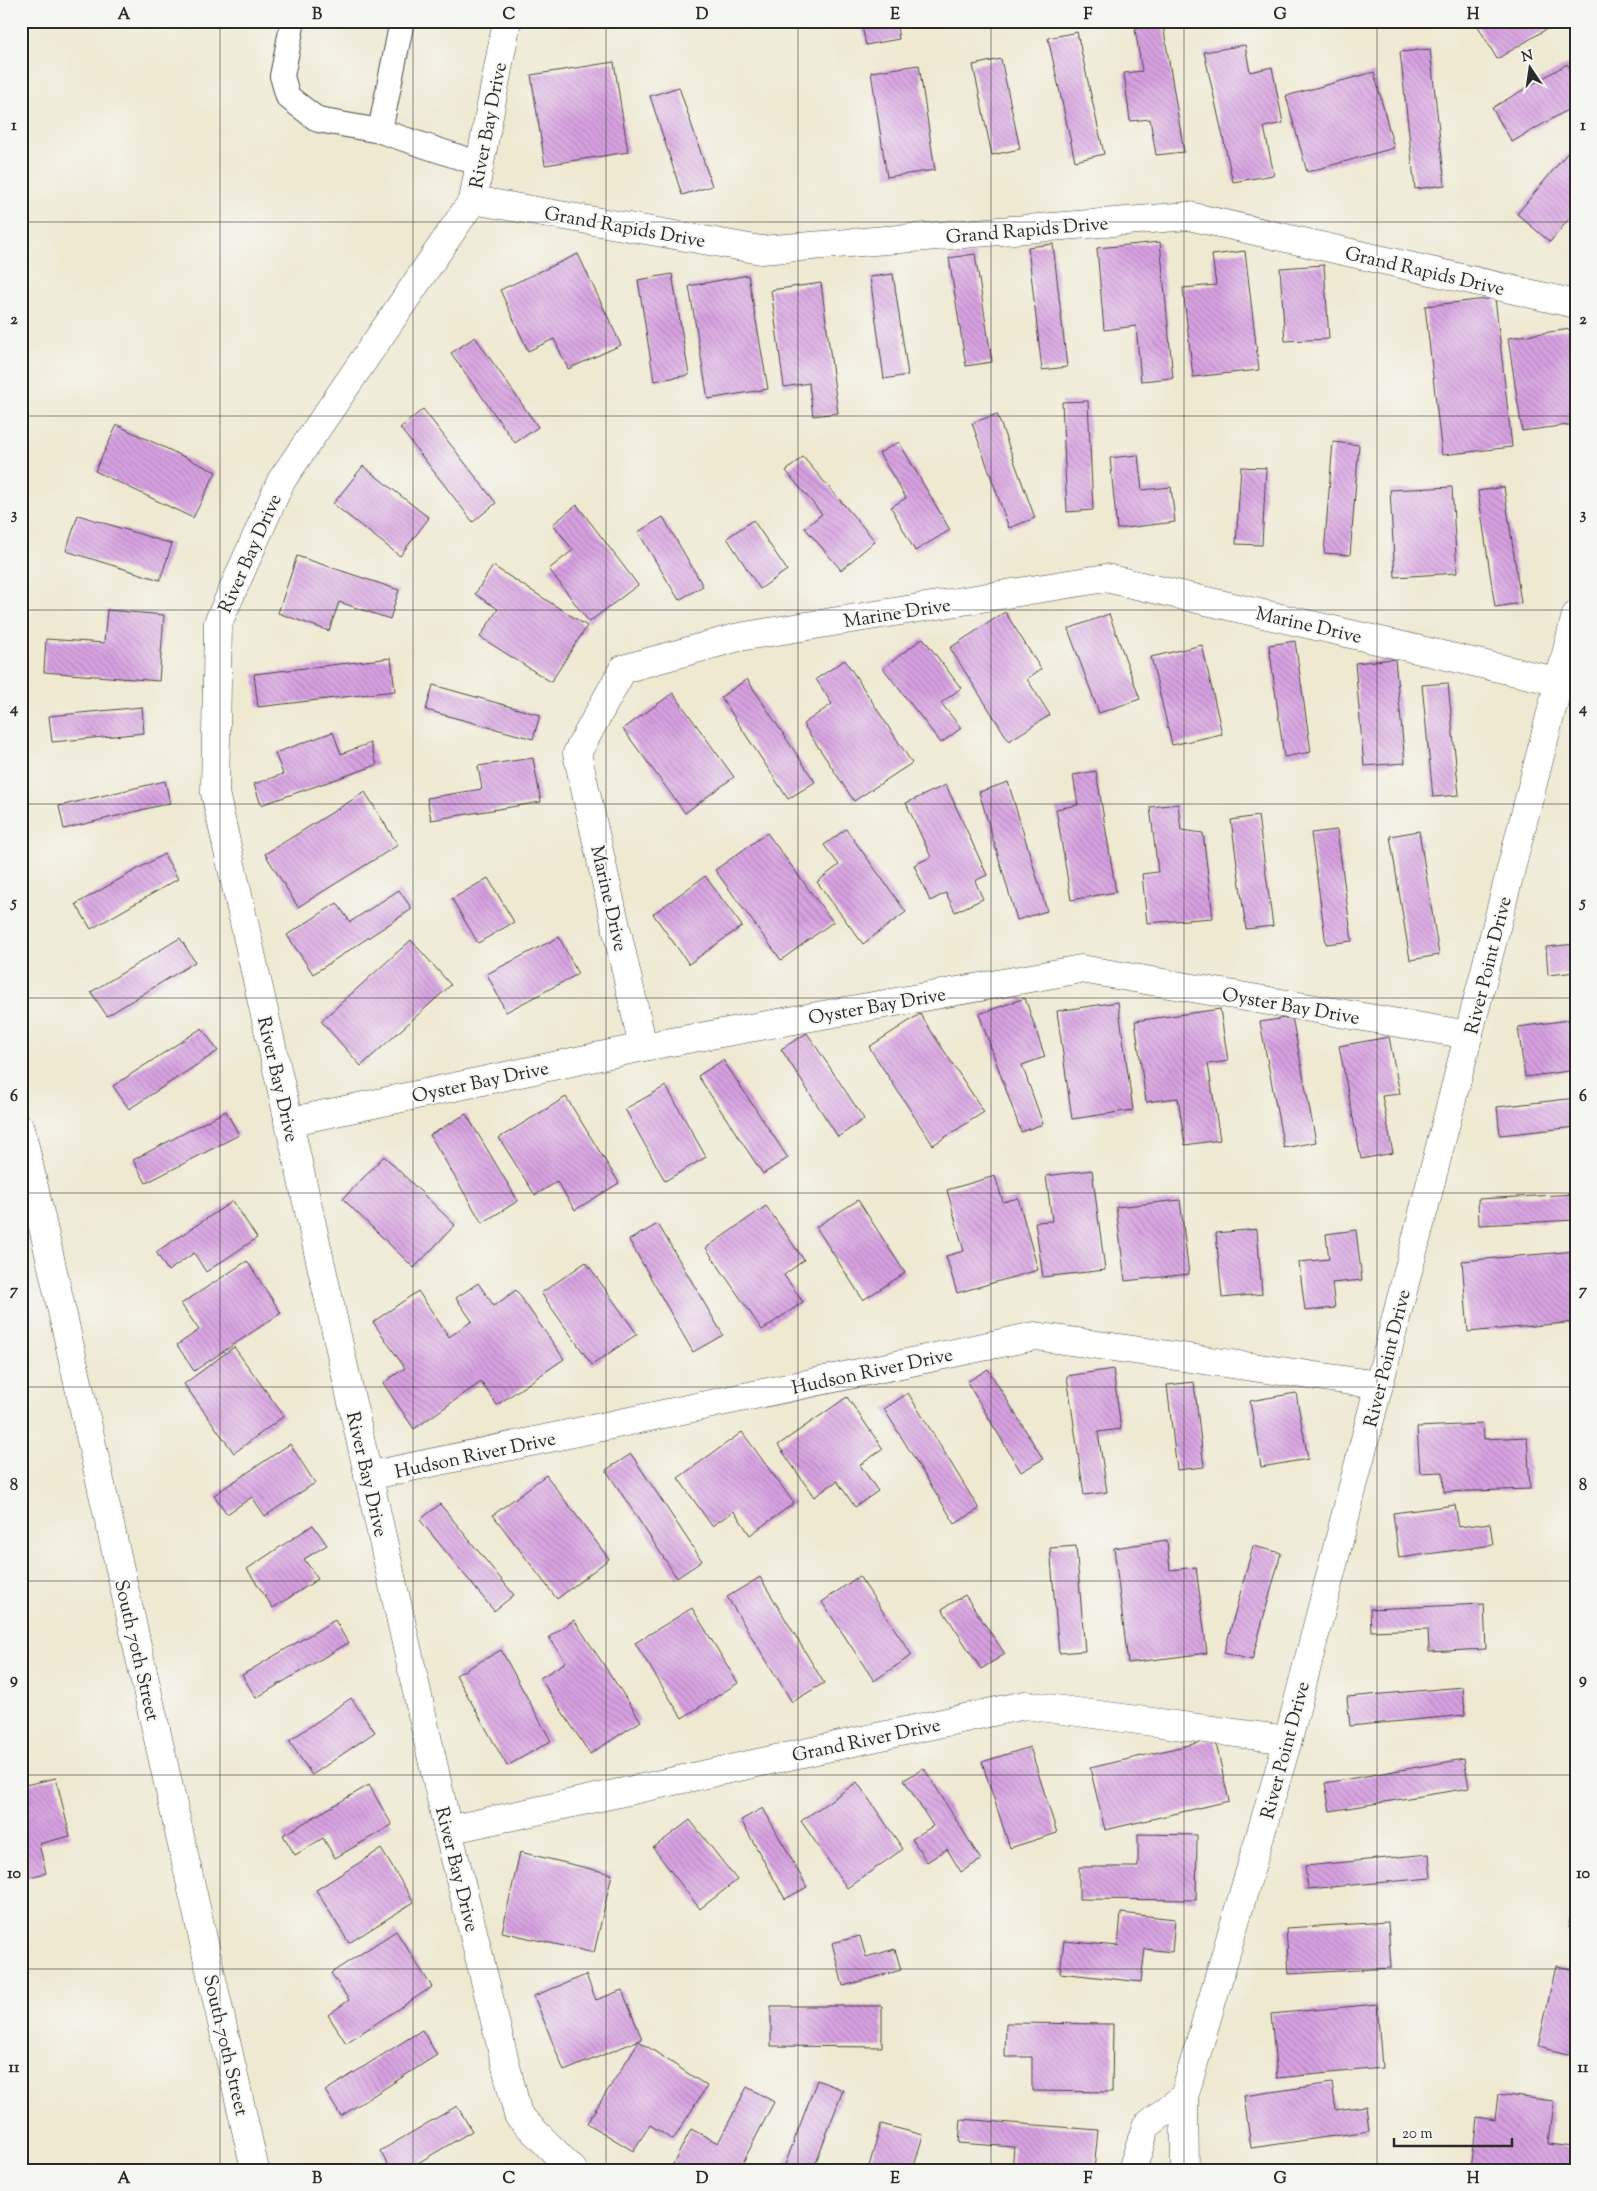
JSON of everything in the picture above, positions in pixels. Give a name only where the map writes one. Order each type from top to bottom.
[{"type":"street","name":"River Bay Drive","points":[[507,21],[473,200],[281,481],[218,623],[215,793],[448,1830],[518,2116],[573,2170]]},
{"type":"street","name":"Grand Rapids Drive","points":[[473,200],[761,250],[1189,216],[1576,304]]},
{"type":"street","name":"Marine Drive","points":[[643,1046],[577,753],[623,669],[738,637],[1106,578],[1560,682]]},
{"type":"street","name":"River Point Drive","points":[[1185,2170],[1184,2097],[1288,1740],[1576,615]]},
{"type":"street","name":"Oyster Bay Drive","points":[[288,1122],[643,1046],[1081,969],[1469,1035]]},
{"type":"street","name":"South 70th Street","points":[[21,1129],[255,2170]]},
{"type":"street","name":"Hudson River Drive","points":[[368,1476],[1035,1336],[1379,1385]]},
{"type":"street","name":"Grand River Drive","points":[[448,1830],[1025,1704],[1288,1740]]},
{"type":"street","points":[[1132,2170],[1146,2126],[1184,2097]]},
{"type":"lane","points":[[293,21],[282,76],[288,97],[318,120],[380,131],[480,164]]},
{"type":"lane","points":[[380,131],[402,21]]},
{"type":"building","points":[[861,21],[896,21],[899,39],[866,45]]},
{"type":"building","points":[[1475,21],[1560,21],[1497,59]]},
{"type":"building","points":[[1163,25],[1184,152],[1156,155],[1150,119],[1130,121],[1124,73],[1142,71],[1135,29]]},
{"type":"building","points":[[1077,32],[1104,154],[1075,161],[1048,38]]},
{"type":"building","points":[[1245,45],[1250,72],[1272,67],[1283,123],[1264,127],[1274,175],[1233,182],[1204,52]]},
{"type":"building","points":[[1430,49],[1445,185],[1415,189],[1400,52]]},
{"type":"building","points":[[1001,59],[1020,149],[992,155],[973,65]]},
{"type":"building","points":[[614,62],[628,152],[545,165],[531,75]]},
{"type":"building","points":[[1567,64],[1576,77],[1576,105],[1512,142],[1492,108]]},
{"type":"building","points":[[919,65],[935,170],[887,177],[871,72]]},
{"type":"building","points":[[1374,72],[1394,148],[1307,172],[1286,96]]},
{"type":"building","points":[[679,87],[712,186],[682,195],[650,96]]},
{"type":"building","points":[[1569,151],[1576,156],[1576,210],[1550,242],[1517,214]]},
{"type":"building","points":[[1160,242],[1173,378],[1141,381],[1136,326],[1104,330],[1097,248]]},
{"type":"building","points":[[1053,244],[1067,367],[1042,370],[1028,247]]},
{"type":"building","points":[[1245,251],[1259,370],[1193,377],[1183,288],[1216,285],[1212,255]]},
{"type":"building","points":[[578,254],[621,345],[568,369],[554,339],[528,351],[500,290]]},
{"type":"building","points":[[975,254],[992,362],[966,366],[949,258]]},
{"type":"building","points":[[1324,265],[1329,339],[1285,341],[1280,268]]},
{"type":"building","points":[[672,274],[689,375],[654,381],[638,280]]},
{"type":"building","points":[[893,274],[908,375],[884,379],[870,277]]},
{"type":"building","points":[[748,275],[768,389],[708,399],[689,286]]},
{"type":"building","points":[[821,283],[838,413],[813,416],[809,383],[784,387],[771,290]]},
{"type":"building","points":[[1495,298],[1512,447],[1442,455],[1425,306]]},
{"type":"building","points":[[1571,329],[1576,360],[1576,424],[1522,431],[1508,338]]},
{"type":"building","points":[[475,337],[538,427],[515,443],[451,353]]},
{"type":"building","points":[[1088,401],[1093,510],[1067,512],[1062,402]]},
{"type":"building","points":[[423,409],[496,503],[473,522],[400,428]]},
{"type":"building","points":[[997,414],[1035,518],[1009,528],[972,423]]},
{"type":"building","points":[[117,425],[216,472],[193,518],[95,471]]},
{"type":"building","points":[[899,442],[950,530],[915,551],[891,507],[906,498],[879,453]]},
{"type":"building","points":[[1333,442],[1359,445],[1350,555],[1324,553]]},
{"type":"building","points":[[1138,455],[1142,490],[1171,487],[1175,522],[1117,529],[1110,458]]},
{"type":"building","points":[[803,457],[875,541],[841,570],[805,528],[822,514],[786,471]]},
{"type":"building","points":[[363,466],[429,518],[400,556],[333,504]]},
{"type":"building","points":[[1241,467],[1266,468],[1262,545],[1236,544]]},
{"type":"building","points":[[1452,487],[1457,573],[1395,577],[1390,490]]},
{"type":"building","points":[[1504,487],[1521,603],[1495,607],[1478,491]]},
{"type":"building","points":[[577,505],[638,585],[589,622],[549,569],[573,550],[553,524]]},
{"type":"building","points":[[78,515],[172,544],[160,580],[66,551]]},
{"type":"building","points":[[663,517],[703,586],[679,600],[638,532]]},
{"type":"building","points":[[753,520],[787,570],[760,589],[727,538]]},
{"type":"building","points":[[297,556],[399,590],[390,619],[339,602],[329,631],[278,613]]},
{"type":"building","points":[[493,566],[587,626],[551,682],[480,637],[498,609],[475,594]]},
{"type":"building","points":[[107,610],[164,615],[159,681],[44,672],[46,639],[104,643]]},
{"type":"building","points":[[1005,612],[1041,669],[1027,679],[1050,715],[1009,741],[950,648]]},
{"type":"building","points":[[1109,614],[1140,699],[1099,713],[1068,629]]},
{"type":"building","points":[[923,638],[961,688],[941,703],[961,728],[941,743],[883,668]]},
{"type":"building","points":[[1295,641],[1311,752],[1284,757],[1269,645]]},
{"type":"building","points":[[1202,645],[1222,734],[1172,745],[1151,657]]},
{"type":"building","points":[[391,658],[395,691],[258,707],[254,674]]},
{"type":"building","points":[[1395,659],[1405,763],[1364,766],[1355,663]]},
{"type":"building","points":[[845,660],[912,763],[854,801],[803,724],[832,704],[816,679]]},
{"type":"building","points":[[747,679],[815,782],[788,799],[721,697]]},
{"type":"building","points":[[1448,683],[1459,795],[1433,797],[1422,685]]},
{"type":"building","points":[[433,685],[540,715],[533,739],[426,710]]},
{"type":"building","points":[[673,693],[734,777],[685,813],[623,729]]},
{"type":"building","points":[[142,707],[144,733],[52,742],[49,716]]},
{"type":"building","points":[[333,732],[341,754],[370,743],[377,765],[261,805],[254,784],[283,774],[275,753]]},
{"type":"building","points":[[533,758],[541,802],[431,820],[427,798],[482,789],[478,766]]},
{"type":"building","points":[[1096,771],[1116,892],[1071,900],[1056,809],[1078,805],[1073,775]]},
{"type":"building","points":[[165,781],[170,803],[64,829],[59,806]]},
{"type":"building","points":[[1008,782],[1047,911],[1017,920],[979,792]]},
{"type":"building","points":[[946,785],[987,875],[975,881],[983,899],[955,912],[946,893],[930,901],[914,865],[931,857],[906,803]]},
{"type":"building","points":[[365,792],[398,845],[298,907],[265,854]]},
{"type":"building","points":[[1178,804],[1181,830],[1203,833],[1213,918],[1147,923],[1142,874],[1158,872],[1150,807]]},
{"type":"building","points":[[1258,816],[1273,926],[1246,929],[1231,820]]},
{"type":"building","points":[[846,829],[906,912],[863,944],[817,882],[839,865],[824,845]]},
{"type":"building","points":[[1337,830],[1352,941],[1326,944],[1311,833]]},
{"type":"building","points":[[1419,831],[1439,955],[1410,960],[1390,836]]},
{"type":"building","points":[[767,833],[833,922],[781,960],[715,870]]},
{"type":"building","points":[[164,854],[178,879],[91,929],[76,904]]},
{"type":"building","points":[[705,876],[742,926],[689,964],[653,914]]},
{"type":"building","points":[[488,878],[514,922],[478,943],[452,899]]},
{"type":"building","points":[[399,890],[412,909],[313,974],[287,935],[337,903],[350,922]]},
{"type":"building","points":[[559,937],[578,974],[506,1012],[487,974]]},
{"type":"building","points":[[180,938],[195,962],[107,1016],[91,992]]},
{"type":"building","points":[[411,940],[451,985],[361,1066],[321,1021]]},
{"type":"building","points":[[1576,944],[1576,972],[1548,975],[1546,947]]},
{"type":"building","points":[[1025,998],[1045,1057],[1022,1065],[1043,1124],[1021,1132],[979,1014]]},
{"type":"building","points":[[1118,1002],[1133,1110],[1072,1119],[1057,1011]]},
{"type":"building","points":[[1220,1009],[1228,1061],[1208,1064],[1220,1140],[1185,1145],[1178,1098],[1146,1102],[1135,1021]]},
{"type":"building","points":[[920,1014],[984,1112],[933,1145],[869,1047]]},
{"type":"building","points":[[1292,1017],[1316,1142],[1284,1148],[1260,1022]]},
{"type":"building","points":[[1576,1019],[1576,1070],[1525,1077],[1518,1027]]},
{"type":"building","points":[[202,1028],[218,1051],[129,1109],[113,1086]]},
{"type":"building","points":[[807,1033],[864,1119],[838,1137],[781,1049]]},
{"type":"building","points":[[1389,1037],[1400,1094],[1382,1096],[1393,1153],[1361,1159],[1339,1046]]},
{"type":"building","points":[[723,1060],[788,1158],[763,1174],[698,1076]]},
{"type":"building","points":[[666,1086],[706,1157],[665,1181],[625,1109]]},
{"type":"building","points":[[566,1097],[619,1183],[575,1210],[557,1182],[535,1195],[499,1138]]},
{"type":"building","points":[[1576,1098],[1576,1127],[1500,1135],[1497,1107]]},
{"type":"building","points":[[226,1111],[239,1135],[146,1183],[133,1160]]},
{"type":"building","points":[[466,1114],[518,1201],[482,1223],[430,1135]]},
{"type":"building","points":[[384,1156],[455,1225],[414,1268],[343,1199]]},
{"type":"building","points":[[1092,1170],[1105,1270],[1043,1277],[1035,1222],[1052,1221],[1046,1176]]},
{"type":"building","points":[[995,1176],[1003,1202],[1018,1198],[1038,1270],[957,1293],[946,1256],[964,1251],[947,1190]]},
{"type":"building","points":[[1576,1194],[1576,1220],[1479,1225],[1478,1199]]},
{"type":"building","points":[[858,1200],[905,1273],[863,1300],[816,1227]]},
{"type":"building","points":[[1180,1200],[1189,1274],[1125,1281],[1116,1207]]},
{"type":"building","points":[[233,1201],[257,1238],[206,1272],[194,1253],[168,1271],[156,1252]]},
{"type":"building","points":[[766,1206],[804,1260],[784,1275],[803,1302],[762,1330],[706,1248]]},
{"type":"building","points":[[658,1224],[723,1335],[693,1352],[629,1240]]},
{"type":"building","points":[[1257,1229],[1262,1294],[1222,1298],[1216,1233]]},
{"type":"building","points":[[1356,1230],[1362,1280],[1332,1283],[1335,1308],[1305,1311],[1299,1262],[1329,1259],[1326,1234]]},
{"type":"building","points":[[1576,1251],[1576,1322],[1468,1332],[1462,1261]]},
{"type":"building","points":[[247,1261],[281,1313],[194,1371],[177,1345],[199,1330],[181,1304]]},
{"type":"building","points":[[586,1262],[637,1334],[592,1365],[541,1293]]},
{"type":"building","points":[[478,1283],[494,1306],[516,1290],[564,1359],[497,1405],[481,1382],[414,1429],[383,1383],[405,1368],[373,1322],[418,1291],[449,1337],[472,1321],[456,1298]]},
{"type":"building","points":[[234,1347],[284,1416],[234,1453],[184,1384]]},
{"type":"building","points":[[988,1369],[1043,1459],[1021,1472],[967,1382]]},
{"type":"building","points":[[1113,1369],[1121,1429],[1098,1432],[1107,1492],[1084,1495],[1067,1376]]},
{"type":"building","points":[[1194,1382],[1204,1467],[1177,1470],[1167,1385]]},
{"type":"building","points":[[908,1393],[979,1509],[955,1524],[884,1409]]},
{"type":"building","points":[[1296,1393],[1308,1459],[1261,1467],[1250,1401]]},
{"type":"building","points":[[847,1397],[883,1449],[860,1465],[878,1491],[855,1507],[837,1481],[814,1497],[778,1445]]},
{"type":"building","points":[[1483,1424],[1484,1439],[1527,1437],[1530,1489],[1444,1492],[1443,1472],[1420,1473],[1417,1427]]},
{"type":"building","points":[[742,1432],[794,1503],[750,1535],[734,1511],[712,1526],[678,1478]]},
{"type":"building","points":[[290,1444],[315,1483],[265,1516],[252,1497],[227,1514],[214,1495]]},
{"type":"building","points":[[631,1454],[702,1561],[677,1578],[606,1470]]},
{"type":"building","points":[[546,1475],[609,1559],[557,1599],[493,1515]]},
{"type":"building","points":[[440,1504],[514,1595],[494,1611],[420,1520]]},
{"type":"building","points":[[1455,1505],[1459,1527],[1490,1523],[1493,1545],[1399,1558],[1393,1513]]},
{"type":"building","points":[[313,1525],[327,1545],[304,1559],[318,1579],[273,1608],[247,1569]]},
{"type":"building","points":[[1167,1540],[1170,1570],[1196,1567],[1207,1653],[1128,1663],[1114,1548]]},
{"type":"building","points":[[1076,1546],[1085,1651],[1059,1653],[1050,1548]]},
{"type":"building","points":[[1253,1546],[1281,1553],[1252,1660],[1224,1653]]},
{"type":"building","points":[[859,1576],[912,1655],[874,1681],[822,1602]]},
{"type":"building","points":[[760,1577],[824,1683],[792,1702],[727,1597]]},
{"type":"building","points":[[965,1595],[1005,1654],[981,1669],[942,1609]]},
{"type":"building","points":[[1484,1604],[1486,1649],[1429,1652],[1428,1629],[1371,1631],[1370,1609]]},
{"type":"building","points":[[692,1608],[738,1683],[682,1718],[635,1643]]},
{"type":"building","points":[[335,1620],[348,1643],[256,1698],[242,1675]]},
{"type":"building","points":[[574,1620],[641,1721],[590,1754],[540,1678],[566,1662],[549,1637]]},
{"type":"building","points":[[501,1650],[551,1741],[507,1766],[456,1675]]},
{"type":"building","points":[[1463,1687],[1465,1715],[1350,1726],[1347,1697]]},
{"type":"building","points":[[351,1698],[375,1732],[312,1775],[289,1741]]},
{"type":"building","points":[[1215,1739],[1229,1801],[1105,1830],[1090,1768]]},
{"type":"building","points":[[1030,1747],[1057,1833],[1010,1848],[982,1762]]},
{"type":"building","points":[[1464,1759],[1469,1788],[1330,1811],[1325,1783]]},
{"type":"building","points":[[924,1768],[981,1860],[961,1872],[947,1849],[927,1862],[912,1839],[933,1826],[904,1780]]},
{"type":"building","points":[[56,1778],[70,1836],[39,1844],[46,1873],[21,1879],[21,1786]]},
{"type":"building","points":[[1576,1779],[1576,1800],[1570,1798]]},
{"type":"building","points":[[857,1782],[903,1849],[847,1888],[801,1821]]},
{"type":"building","points":[[369,1785],[392,1825],[335,1858],[323,1838],[295,1855],[283,1835]]},
{"type":"building","points":[[763,1808],[807,1887],[785,1899],[741,1820]]},
{"type":"building","points":[[690,1820],[737,1880],[700,1909],[653,1848]]},
{"type":"building","points":[[1138,1834],[1197,1835],[1196,1900],[1079,1899],[1079,1867],[1138,1867]]},
{"type":"building","points":[[381,1849],[414,1902],[349,1943],[316,1890]]},
{"type":"building","points":[[520,1852],[612,1874],[594,1953],[502,1932]]},
{"type":"building","points":[[1429,1854],[1431,1878],[1308,1889],[1305,1866]]},
{"type":"building","points":[[1576,1898],[1576,1929],[1568,1928]]},
{"type":"building","points":[[1121,1913],[1175,1919],[1172,1952],[1145,1949],[1141,1982],[1060,1973],[1064,1941],[1118,1946]]},
{"type":"building","points":[[1388,1922],[1391,1968],[1289,1974],[1286,1928]]},
{"type":"building","points":[[396,1931],[432,1987],[346,2043],[328,2015],[349,2000],[331,1973]]},
{"type":"building","points":[[860,1936],[866,1957],[895,1949],[901,1970],[843,1986],[832,1943]]},
{"type":"building","points":[[1556,1966],[1576,1970],[1576,2056],[1538,2047]]},
{"type":"building","points":[[586,1975],[596,2000],[622,1990],[642,2039],[564,2071],[534,1996]]},
{"type":"building","points":[[1377,2004],[1382,2068],[1277,2078],[1271,2014]]},
{"type":"building","points":[[771,2006],[882,2006],[882,2047],[771,2046]]},
{"type":"building","points":[[1006,2023],[1113,2024],[1112,2092],[1032,2091],[1032,2057],[1005,2057]]},
{"type":"building","points":[[422,2030],[437,2055],[341,2116],[325,2091]]},
{"type":"building","points":[[639,2041],[707,2086],[673,2140],[650,2125],[633,2151],[587,2123]]},
{"type":"building","points":[[817,2080],[843,2090],[813,2170],[783,2170]]},
{"type":"building","points":[[1332,2083],[1336,2110],[1366,2106],[1369,2131],[1251,2148],[1244,2096]]},
{"type":"building","points":[[747,2087],[774,2102],[739,2170],[670,2170],[691,2129],[718,2143]]},
{"type":"building","points":[[1498,2094],[1554,2101],[1549,2144],[1573,2147],[1570,2170],[1471,2170],[1477,2117],[1495,2120]]},
{"type":"building","points":[[457,2106],[472,2131],[406,2170],[391,2170],[380,2151]]},
{"type":"building","points":[[961,2119],[1098,2130],[1094,2170],[1012,2170],[1014,2147],[959,2143]]},
{"type":"building","points":[[881,2124],[923,2135],[913,2170],[868,2170]]}]
